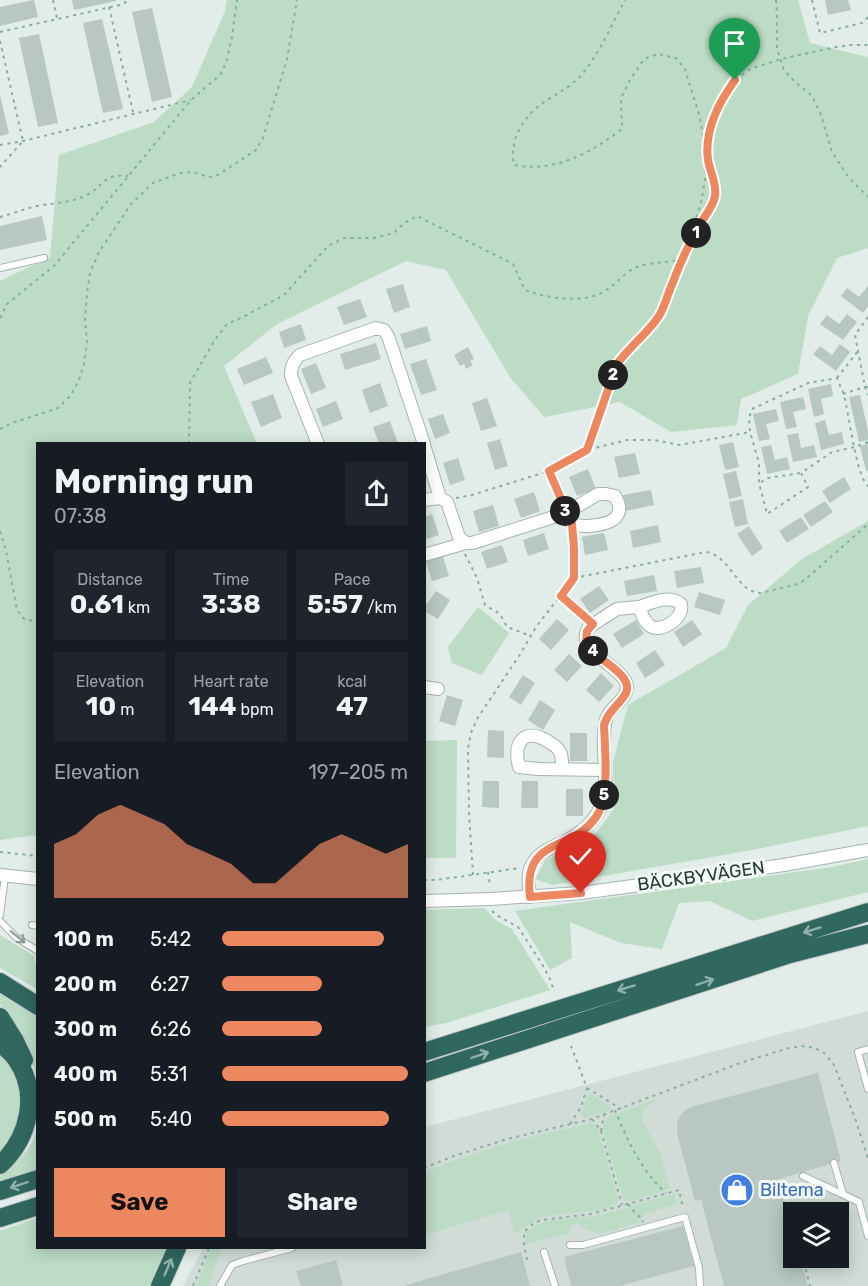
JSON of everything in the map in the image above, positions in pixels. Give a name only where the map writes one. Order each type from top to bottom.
[{"type":"highway","points":[[426,1051],[868,912]]},
{"type":"highway","points":[[426,1072],[790,954],[868,934]]},
{"type":"highway","points":[[0,982],[36,1005]]},
{"type":"highway","points":[[0,1017],[27,1066],[33,1095],[20,1140],[0,1165]]},
{"type":"highway","points":[[0,1042],[15,1057],[20,1066],[28,1090],[28,1116]]},
{"type":"highway","points":[[0,1191],[36,1180]]},
{"type":"highway","points":[[0,1218],[36,1207]]},
{"type":"highway","points":[[160,1286],[177,1249]]},
{"type":"street","points":[[317,442],[291,376],[293,362],[300,355],[376,328],[384,330],[388,336],[423,442]]},
{"type":"street","points":[[426,450],[459,537],[466,543]]},
{"type":"street","points":[[426,501],[444,500]]},
{"type":"street","points":[[426,554],[569,518]]},
{"type":"street","points":[[530,897],[528,883],[530,868],[539,855],[579,834],[599,812],[604,796],[604,725],[606,717],[627,689],[626,681],[586,642],[587,631],[593,624],[617,609],[639,606]]},
{"type":"street","points":[[426,687],[438,689]]},
{"type":"street","points":[[563,769],[605,770]]},
{"type":"street","name":"BÄCKBYVÄGEN","points":[[426,901],[581,893],[714,876],[868,850]]},
{"type":"street","points":[[3,876],[36,879]]},
{"type":"lane","points":[[0,268],[44,258]]},
{"type":"lane","points":[[0,915],[3,876]]},
{"type":"lane","points":[[0,921],[17,938],[36,950]]},
{"type":"lane","points":[[868,1049],[858,1052],[868,1089]]},
{"type":"lane","points":[[834,1163],[843,1194]]},
{"type":"lane","points":[[803,1176],[859,1202],[868,1236]]},
{"type":"lane","points":[[570,1245],[583,1245],[685,1217],[699,1268],[700,1286]]},
{"type":"lane","points":[[220,1286],[232,1265],[288,1249]]},
{"type":"lane","points":[[544,1252],[555,1286]]},
{"type":"path","points":[[53,0],[57,18]]},
{"type":"path","points":[[0,32],[124,4],[127,0]]},
{"type":"path","points":[[0,318],[7,304],[54,266],[191,100],[220,75],[226,63],[232,37],[237,0]]},
{"type":"path","points":[[0,429],[58,408],[71,395],[84,364],[90,273],[99,252],[131,204],[153,183],[180,173],[192,172],[209,177],[218,175],[256,150],[263,138],[287,59],[297,0]]},
{"type":"path","points":[[189,442],[190,383],[214,341],[227,324],[243,318],[284,295],[328,246],[344,238],[374,238],[394,233],[404,223],[417,216],[513,264],[525,290],[543,296],[563,298],[588,297],[603,292],[635,267],[678,260],[685,252],[700,203],[705,180],[706,151],[699,114],[685,69],[676,58],[658,54],[644,59],[621,98],[622,129],[589,152],[554,165],[530,168],[514,165],[512,155],[514,140],[521,127],[541,104],[575,82],[584,72],[625,0]]},
{"type":"path","points":[[776,0],[777,49],[784,70],[812,96],[821,115],[832,152],[849,178],[868,197]]},
{"type":"path","points":[[812,0],[820,33],[862,23],[868,17]]},
{"type":"path","points":[[109,6],[134,113]]},
{"type":"path","points":[[0,41],[23,141]]},
{"type":"path","points":[[587,450],[617,364],[660,314],[699,227],[716,197],[707,145],[713,119],[724,94],[735,80],[750,69],[781,59],[836,47],[868,45]]},
{"type":"path","points":[[0,145],[191,100]]},
{"type":"path","points":[[0,167],[23,141]]},
{"type":"path","points":[[0,217],[37,206],[70,201],[88,194],[110,177],[128,176]]},
{"type":"path","points":[[868,317],[855,334],[868,395]]},
{"type":"path","points":[[801,473],[807,487],[768,514],[759,483],[759,463],[750,432],[749,418],[752,410],[808,383],[837,378],[858,351]]},
{"type":"path","points":[[837,378],[843,394],[861,476],[868,486]]},
{"type":"path","points":[[843,394],[867,387]]},
{"type":"path","points":[[444,500],[472,495],[549,471],[587,450],[627,440],[654,440],[680,445],[750,432]]},
{"type":"path","points":[[759,483],[768,478],[801,473],[832,452],[868,442]]},
{"type":"path","points":[[473,875],[468,748],[471,733],[539,622],[574,578],[574,548],[569,518],[549,471]]},
{"type":"path","points":[[574,578],[706,552],[721,558],[750,591],[761,593],[798,584],[806,579],[868,524]]},
{"type":"path","points":[[0,531],[6,550],[17,610],[24,619],[36,620]]},
{"type":"path","points":[[466,543],[463,550],[477,578],[485,605],[500,614],[507,627],[531,636]]},
{"type":"path","points":[[561,596],[593,624]]},
{"type":"path","points":[[0,852],[36,856]]},
{"type":"path","points":[[426,880],[530,868]]},
{"type":"path","points":[[488,872],[491,909],[518,927],[542,964],[554,992]]},
{"type":"path","points":[[571,1046],[587,1088],[621,1109]]},
{"type":"path","points":[[426,1167],[507,1139],[592,1119],[690,1081],[766,1055],[801,1046],[815,1048],[824,1053],[834,1065],[868,1159]]},
{"type":"path","points":[[570,1124],[581,1107],[587,1088]]},
{"type":"path","points":[[615,1110],[631,1145],[659,1187],[666,1193]]},
{"type":"path","points":[[601,1131],[604,1114]]},
{"type":"path","points":[[592,1119],[601,1131],[622,1205]]},
{"type":"path","points":[[527,1260],[524,1232],[534,1223],[550,1218],[591,1214],[679,1190],[685,1217]]},
{"type":"path","points":[[628,1204],[642,1218],[645,1228]]},
{"type":"path","points":[[193,1286],[209,1249]]},
{"type":"path","points":[[806,1268],[810,1286]]},
{"type":"shaded area","points":[[868,1011],[868,1286],[183,1286],[202,1249],[426,1249],[426,1127]]},
{"type":"green space","points":[[227,0],[798,0],[810,43],[868,57],[868,248],[837,258],[808,316],[798,374],[741,399],[737,425],[671,432],[620,402],[544,417],[510,377],[446,270],[406,261],[277,324],[224,366],[256,442],[36,442],[36,835],[0,840],[0,281],[50,257],[59,155],[154,122],[192,87],[225,11]]},
{"type":"green space","points":[[868,521],[868,826],[752,850],[552,885],[535,879],[546,859],[589,842],[614,809],[613,762],[628,705],[726,648],[748,605],[802,559]]},
{"type":"green space","points":[[478,607],[509,633],[482,675],[452,663],[448,647]]},
{"type":"green space","points":[[457,740],[456,858],[426,858],[426,741]]},
{"type":"green space","points":[[868,859],[868,892],[752,921],[710,901],[679,903],[662,949],[621,943],[570,922],[572,958],[550,970],[515,911],[832,867]]},
{"type":"green space","points":[[484,908],[497,921],[512,929],[550,990],[446,1023],[426,1027],[426,910]]},
{"type":"green space","points":[[0,935],[34,956],[36,988],[0,968]]},
{"type":"green space","points":[[0,994],[36,1013],[36,1076],[21,1037],[0,1004]]},
{"type":"green space","points":[[0,1052],[18,1078],[22,1120],[0,1156]]},
{"type":"green space","points":[[591,1094],[611,1106],[611,1110],[584,1118],[581,1115],[587,1095]]},
{"type":"green space","points":[[659,1098],[643,1109],[643,1123],[659,1150],[670,1189],[630,1201],[623,1199],[603,1131],[604,1120]]},
{"type":"green space","points":[[593,1123],[598,1128],[618,1201],[603,1209],[540,1218],[515,1234],[508,1210],[426,1235],[426,1172],[466,1156],[550,1132]]},
{"type":"green space","points":[[36,1132],[36,1172],[0,1185],[0,1176],[28,1149]]},
{"type":"green space","points":[[674,1194],[678,1204],[647,1213],[637,1223],[600,1234],[587,1230],[579,1224],[571,1225],[568,1234],[525,1244],[526,1232],[551,1220],[603,1214]]},
{"type":"green space","points":[[36,1218],[36,1249],[170,1249],[153,1286],[0,1286],[0,1231]]},
{"type":"green space","points":[[212,1249],[221,1249],[209,1286],[196,1286]]},
{"type":"building","points":[[34,0],[38,17],[0,26],[0,7]]},
{"type":"building","points":[[72,0],[116,0],[116,1],[74,10]]},
{"type":"building","points":[[825,0],[848,0],[851,10],[828,15]]},
{"type":"building","points":[[152,8],[172,97],[152,102],[132,12]]},
{"type":"building","points":[[102,19],[123,109],[103,113],[83,23]]},
{"type":"building","points":[[39,34],[58,123],[38,127],[19,38]]},
{"type":"building","points":[[0,95],[9,134],[0,136]]},
{"type":"building","points":[[42,216],[47,240],[0,250],[0,226]]},
{"type":"building","points":[[403,284],[410,307],[394,313],[386,289]]},
{"type":"building","points":[[868,286],[868,306],[863,313],[841,296],[847,288],[859,297]]},
{"type":"building","points":[[360,299],[367,317],[344,325],[337,307]]},
{"type":"building","points":[[847,314],[857,322],[843,340],[820,324],[827,315],[839,324]]},
{"type":"building","points":[[301,324],[306,340],[284,348],[279,332]]},
{"type":"building","points":[[427,326],[431,341],[405,349],[400,334]]},
{"type":"building","points":[[376,343],[381,359],[345,370],[340,354]]},
{"type":"building","points":[[840,344],[850,352],[836,371],[813,354],[820,346],[832,355]]},
{"type":"building","points":[[468,347],[474,359],[470,361],[473,365],[466,369],[464,364],[460,366],[454,355]]},
{"type":"building","points":[[266,357],[273,373],[244,385],[237,369]]},
{"type":"building","points":[[426,359],[437,390],[421,395],[410,364]]},
{"type":"building","points":[[316,363],[326,388],[311,394],[301,369]]},
{"type":"building","points":[[380,383],[388,406],[370,413],[362,390]]},
{"type":"building","points":[[831,384],[833,396],[821,399],[824,414],[814,417],[808,389]]},
{"type":"building","points":[[273,394],[282,418],[261,427],[251,402]]},
{"type":"building","points":[[860,395],[868,440],[859,442],[849,397]]},
{"type":"building","points":[[803,397],[806,409],[793,412],[797,427],[786,429],[780,402]]},
{"type":"building","points":[[487,398],[497,426],[481,431],[472,403]]},
{"type":"building","points":[[336,401],[343,419],[323,427],[316,409]]},
{"type":"building","points":[[776,409],[779,421],[766,424],[770,439],[759,441],[753,414]]},
{"type":"building","points":[[443,414],[450,433],[435,439],[428,419]]},
{"type":"building","points":[[825,420],[829,435],[842,432],[844,444],[821,450],[815,423]]},
{"type":"building","points":[[390,421],[397,442],[378,442],[373,427]]},
{"type":"building","points":[[798,433],[801,448],[814,445],[817,457],[793,462],[787,435]]},
{"type":"building","points":[[500,439],[508,466],[495,470],[487,443]]},
{"type":"building","points":[[733,442],[739,467],[725,470],[719,445]]},
{"type":"building","points":[[868,444],[868,471],[866,471],[860,446]]},
{"type":"building","points":[[771,445],[775,460],[787,457],[790,469],[767,474],[761,447]]},
{"type":"building","points":[[635,453],[640,474],[619,478],[614,457]]},
{"type":"building","points":[[458,458],[465,480],[450,485],[443,463]]},
{"type":"building","points":[[588,469],[596,489],[577,496],[569,477]]},
{"type":"building","points":[[736,471],[742,496],[729,499],[723,474]]},
{"type":"building","points":[[844,477],[851,489],[830,503],[822,491]]},
{"type":"building","points":[[651,490],[654,505],[626,511],[623,495]]},
{"type":"building","points":[[534,492],[540,511],[521,518],[514,499]]},
{"type":"building","points":[[743,499],[748,524],[735,527],[729,502]]},
{"type":"building","points":[[825,501],[833,512],[811,527],[803,515]]},
{"type":"building","points":[[493,505],[499,526],[479,532],[473,511]]},
{"type":"building","points":[[432,514],[439,535],[426,539],[426,516]]},
{"type":"building","points":[[801,517],[809,529],[787,543],[779,531]]},
{"type":"building","points":[[658,525],[661,542],[633,548],[630,531]]},
{"type":"building","points":[[749,526],[763,548],[752,556],[737,534]]},
{"type":"building","points":[[544,533],[549,549],[528,556],[523,540]]},
{"type":"building","points":[[604,533],[608,550],[585,555],[582,537]]},
{"type":"building","points":[[502,545],[508,562],[487,569],[481,552]]},
{"type":"building","points":[[442,554],[449,576],[432,581],[426,559]]},
{"type":"building","points":[[701,567],[704,583],[677,588],[674,571]]},
{"type":"building","points":[[654,575],[657,591],[627,596],[624,581]]},
{"type":"building","points":[[599,586],[609,600],[590,613],[580,599]]},
{"type":"building","points":[[436,591],[450,600],[438,619],[426,612],[426,605]]},
{"type":"building","points":[[699,592],[725,600],[720,615],[694,607]]},
{"type":"building","points":[[557,619],[569,630],[551,650],[539,639]]},
{"type":"building","points":[[636,620],[644,634],[622,648],[613,634]]},
{"type":"building","points":[[692,620],[702,634],[683,647],[674,632]]},
{"type":"building","points":[[655,650],[665,665],[645,678],[636,663]]},
{"type":"building","points":[[569,654],[582,666],[567,682],[554,670]]},
{"type":"building","points":[[601,673],[614,686],[599,702],[586,690]]},
{"type":"building","points":[[523,675],[535,683],[521,705],[509,697]]},
{"type":"building","points":[[447,695],[463,700],[455,726],[439,721]]},
{"type":"building","points":[[540,700],[555,710],[543,730],[528,720]]},
{"type":"building","points":[[488,730],[504,731],[504,758],[487,757]]},
{"type":"building","points":[[570,733],[587,733],[587,761],[570,761]]},
{"type":"building","points":[[483,781],[499,781],[499,808],[482,807]]},
{"type":"building","points":[[522,781],[538,781],[538,808],[521,808]]},
{"type":"building","points":[[566,789],[583,789],[583,816],[566,816]]},
{"type":"building","name":"Biltema","points":[[818,1073],[841,1161],[779,1179],[785,1202],[783,1202],[783,1268],[803,1268],[808,1286],[724,1286],[701,1200],[695,1201],[677,1133],[677,1122],[682,1113],[691,1107]]},
{"type":"building","points":[[683,1226],[694,1266],[619,1286],[571,1286],[564,1257]]},
{"type":"building","points":[[521,1252],[530,1286],[406,1286],[406,1285]]},
{"type":"building","points":[[336,1260],[343,1286],[301,1286],[296,1271]]},
{"type":"place","name":"Biltema","points":[[737,1190]]},
{"type":"route","points":[[581,893],[530,897],[528,883],[530,868],[539,855],[579,834],[599,812],[606,783],[604,725],[606,717],[627,689],[626,681],[586,642],[587,631],[593,624],[561,596],[574,578],[572,524],[549,471],[587,450],[617,364],[660,314],[699,227],[716,197],[707,145],[713,119],[724,94],[735,80]]}]
